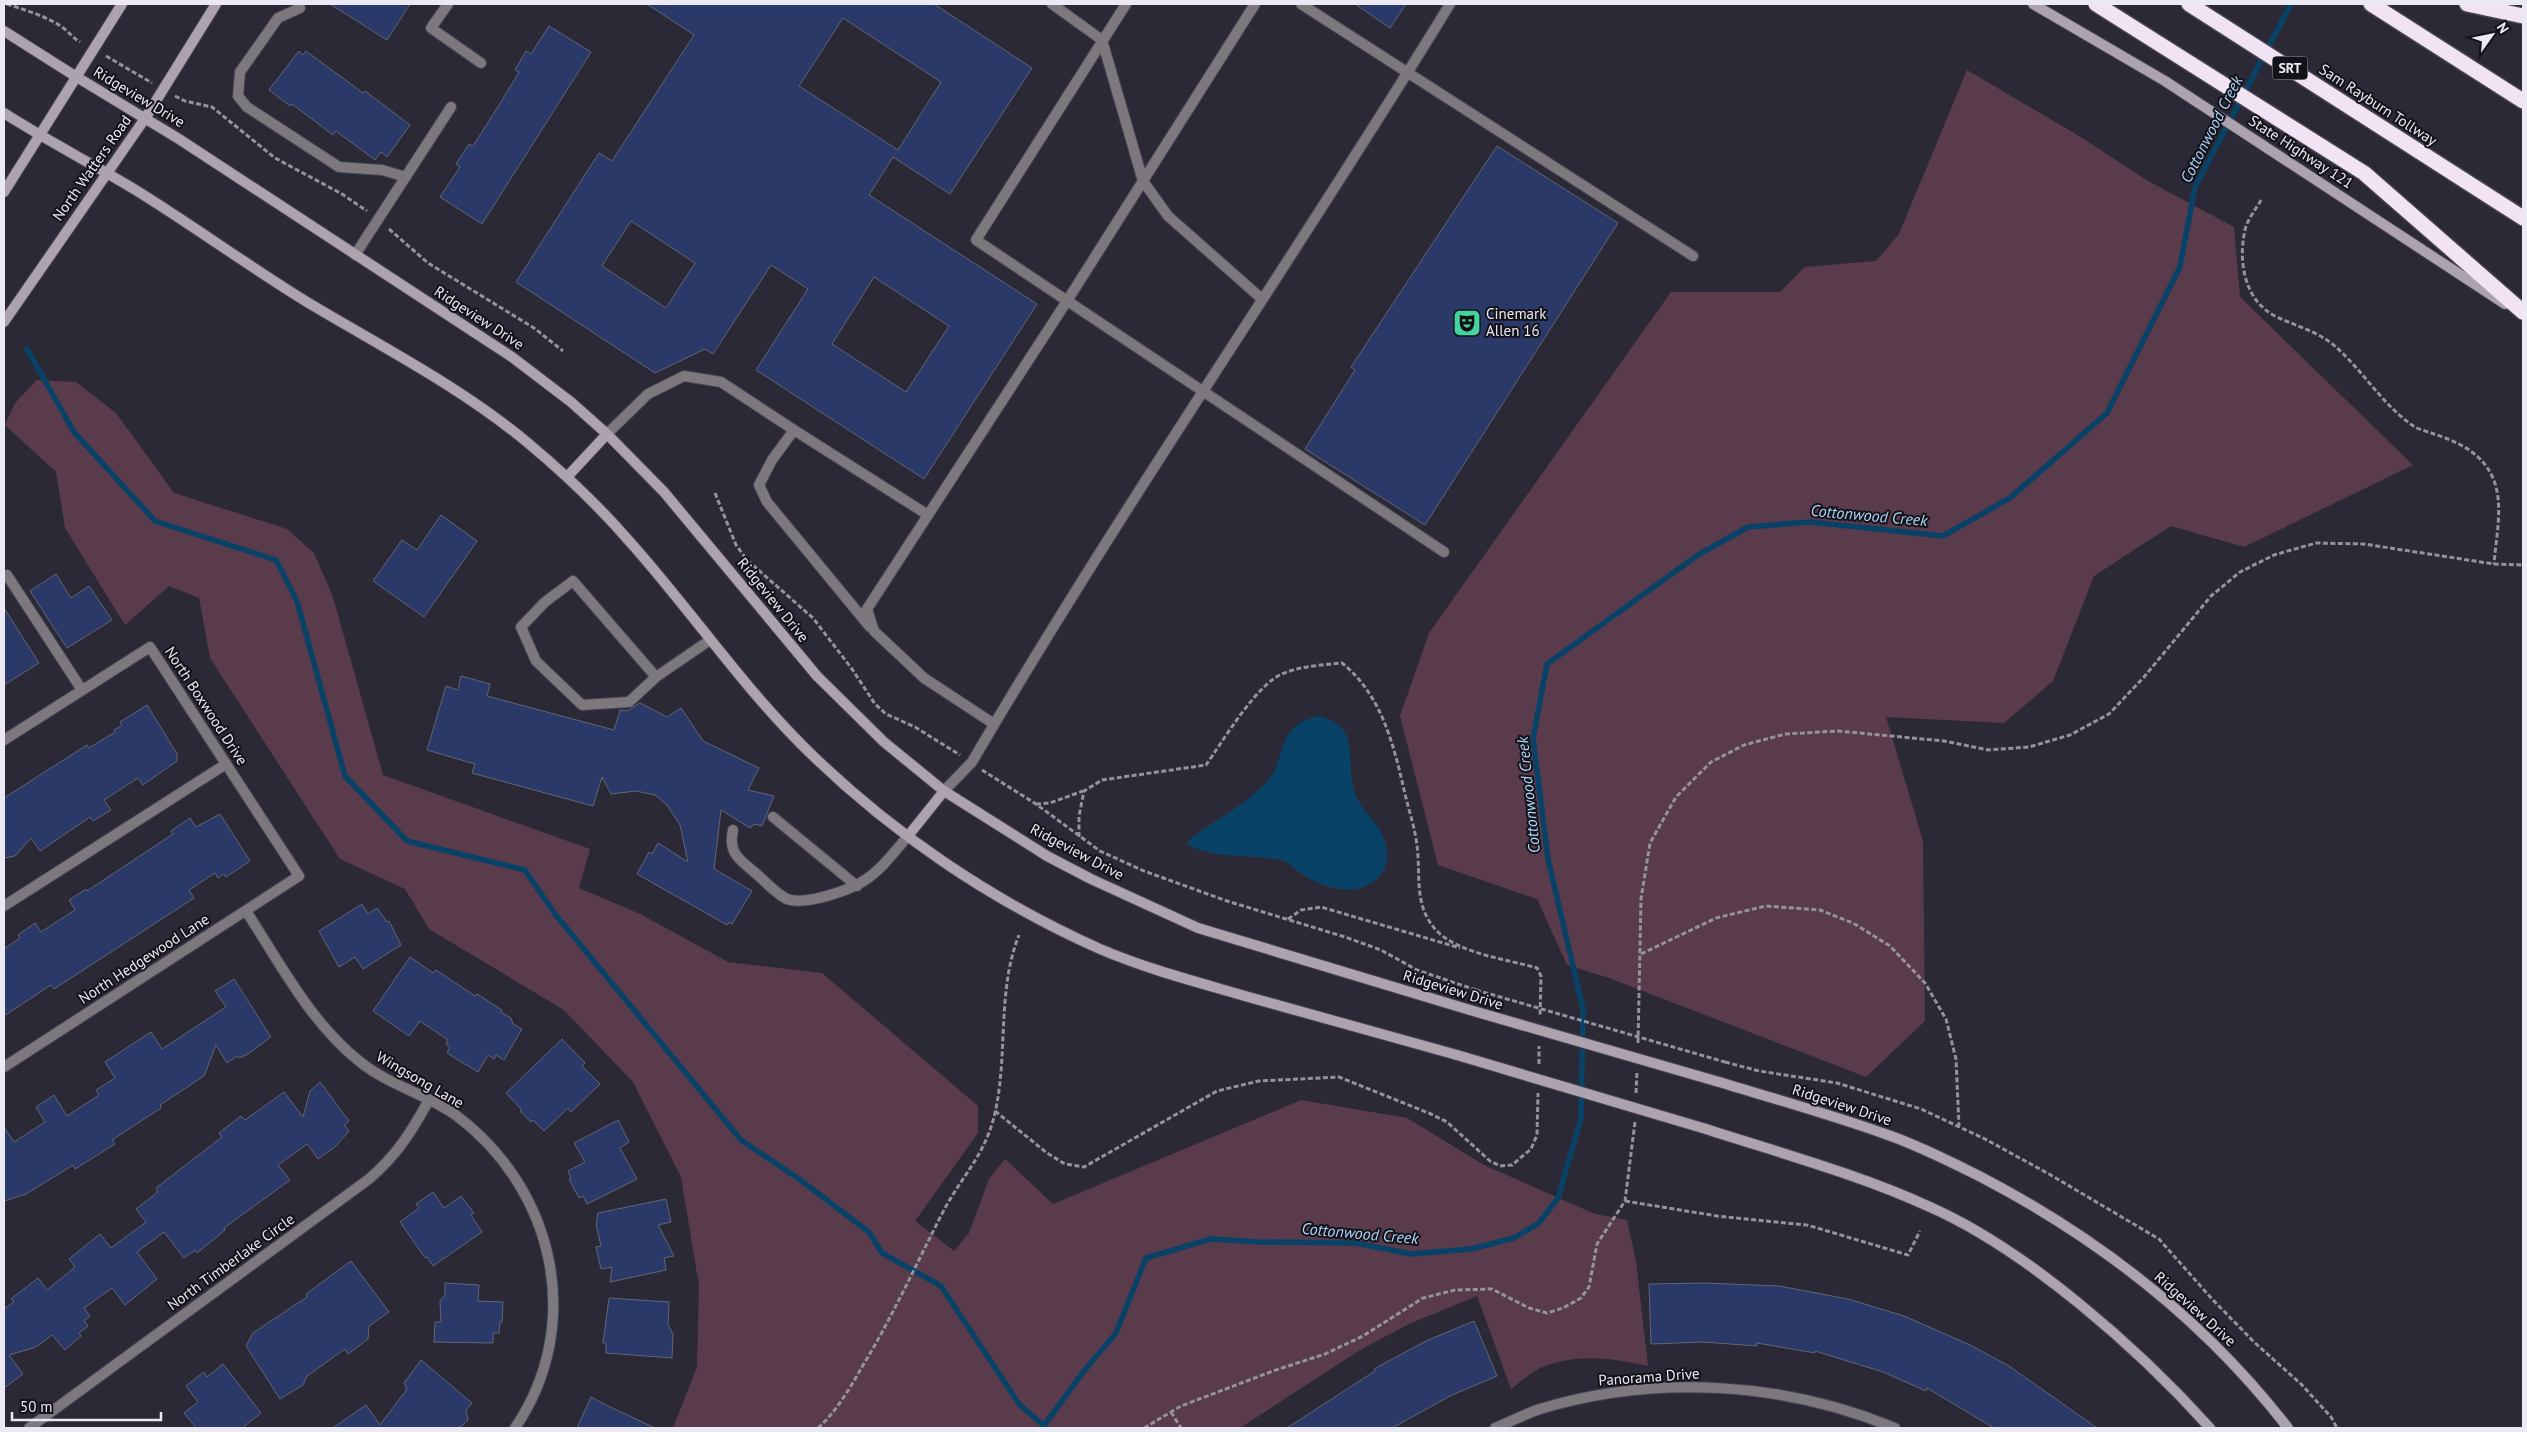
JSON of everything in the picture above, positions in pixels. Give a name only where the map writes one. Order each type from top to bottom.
[{"type":"highway","points":[[2096,4],[2364,173],[2523,312]]},
{"type":"highway","name":"Sam Rayburn Tollway","points":[[2189,4],[2523,218]]},
{"type":"highway","points":[[2371,4],[2523,101]]},
{"type":"highway","points":[[2468,4],[2523,16]]},
{"type":"main road","points":[[4,192],[74,76],[122,4]]},
{"type":"main road","name":"North Watters Road","points":[[4,322],[146,117],[216,4]]},
{"type":"main road","name":"State Highway 121","points":[[2033,4],[2165,81],[2523,316]]},
{"type":"main road","name":"Ridgeview Drive","points":[[4,30],[74,76],[146,117],[527,368],[607,434],[682,513],[817,676],[884,742],[944,791],[1047,856],[1091,879],[1198,928],[1470,1010],[1719,1082],[1888,1135],[1963,1168],[2053,1217],[2122,1266],[2178,1311],[2239,1370],[2288,1428]]},
{"type":"main road","points":[[4,113],[38,135],[106,173],[300,297],[447,383],[492,415],[567,477],[628,539],[760,700],[801,744],[846,786],[908,836],[953,869],[996,895],[1102,950],[1189,980],[1457,1055],[1706,1129],[1871,1184],[1931,1207],[1974,1230],[2041,1276],[2110,1331],[2160,1376],[2210,1428]]},
{"type":"main road","points":[[567,477],[607,434]]},
{"type":"main road","points":[[908,836],[944,791]]},
{"type":"street","points":[[448,4],[431,28],[480,63]]},
{"type":"street","points":[[1052,4],[1102,40],[1143,181],[1168,216],[1262,299]]},
{"type":"street","points":[[1126,4],[976,240],[1444,552]]},
{"type":"street","points":[[874,632],[867,609],[1067,301],[1255,4]]},
{"type":"street","points":[[1300,4],[1694,256]]},
{"type":"street","points":[[944,791],[972,762],[1202,391],[1408,73],[1450,4]]},
{"type":"street","points":[[300,8],[278,18],[240,72],[238,96],[247,108],[339,167],[382,170],[406,177]]},
{"type":"street","points":[[355,255],[452,107]]},
{"type":"street","points":[[607,434],[648,394],[684,376],[721,382],[928,515]]},
{"type":"street","points":[[794,430],[772,460],[759,485],[767,502],[874,632],[924,678],[994,724]]},
{"type":"street","points":[[4,577],[7,574],[82,690]]},
{"type":"street","points":[[656,677],[573,581],[545,602],[521,627],[536,661],[582,705],[629,702],[656,677],[710,640]]},
{"type":"street","name":"North Boxwood Drive","points":[[4,740],[150,646],[300,876]]},
{"type":"street","points":[[4,906],[226,764]]},
{"type":"street","points":[[773,817],[857,886]]},
{"type":"street","points":[[733,830],[731,840],[737,858],[786,899],[808,900],[857,886],[874,876],[908,836]]},
{"type":"street","name":"North Hedgewood Lane","points":[[4,1067],[300,876]]},
{"type":"street","name":"Wingsong Lane","points":[[246,911],[310,1009],[330,1034],[359,1062],[383,1078],[429,1100],[463,1121],[488,1142],[509,1167],[530,1201],[544,1236],[551,1267],[554,1300],[549,1349],[536,1392],[516,1428]]},
{"type":"street","name":"North Timberlake Circle","points":[[29,1428],[369,1179],[390,1161],[408,1137],[429,1100]]},
{"type":"street","name":"Panorama Drive","points":[[1495,1428],[1539,1409],[1594,1395],[1663,1388],[1716,1387],[1767,1392],[1818,1402],[1868,1417],[1895,1428]]},
{"type":"path","points":[[7,4],[34,13],[63,27],[73,38],[185,101],[193,103]]},
{"type":"path","points":[[2261,200],[2245,228],[2242,258],[2248,285],[2256,302],[2274,316],[2306,328],[2335,346],[2383,399],[2414,427],[2464,446],[2480,459],[2492,475],[2499,502],[2494,564]]},
{"type":"path","points":[[715,493],[736,545],[747,560],[812,618],[852,669],[875,704],[886,714],[914,727],[972,762],[1036,804],[1100,851],[1144,871],[1227,901],[1354,940],[1381,950],[1417,970],[1476,990],[1725,1062]]},
{"type":"path","points":[[1637,1052],[1641,899],[1650,843],[1676,797],[1711,762],[1744,745],[1785,734],[1838,731],[1944,741],[1988,750],[2029,747],[2070,736],[2109,714],[2144,677],[2212,596],[2240,572],[2274,555],[2316,543],[2364,544],[2494,564],[2523,565]]},
{"type":"path","points":[[1036,804],[1050,803],[1084,791],[1102,780],[1206,765],[1247,708],[1268,684],[1281,674],[1342,662],[1357,675],[1376,702],[1394,745],[1417,846],[1418,892],[1424,913],[1438,933],[1465,949]]},
{"type":"path","points":[[1079,837],[1079,816],[1084,791]]},
{"type":"path","points":[[1641,954],[1716,918],[1766,906],[1820,910],[1853,923],[1890,946],[1924,983],[1946,1019],[1956,1059],[1959,1126]]},
{"type":"path","points":[[1288,919],[1302,910],[1321,907],[1537,968],[1541,976],[1540,1026]]},
{"type":"path","points":[[818,1428],[853,1383],[899,1302],[958,1187],[978,1159],[987,1140],[995,1111],[1002,1058],[1005,993],[1014,948],[1019,935]]},
{"type":"path","points":[[1538,1066],[1539,1036]]},
{"type":"path","points":[[1636,1101],[1637,1062]]},
{"type":"path","points":[[995,1111],[1046,1152],[1065,1164],[1084,1167],[1109,1155],[1217,1091],[1259,1081],[1338,1077],[1447,1122],[1490,1161],[1500,1166],[1512,1165],[1531,1149],[1537,1135],[1538,1086]]},
{"type":"path","points":[[1144,1428],[1181,1406],[1264,1374],[1325,1354],[1363,1336],[1423,1298],[1455,1290],[1492,1289],[1529,1308],[1546,1313],[1563,1308],[1581,1298],[1589,1287],[1597,1244],[1625,1201],[1635,1121]]},
{"type":"path","points":[[1625,1201],[1717,1216],[1807,1225],[1908,1255],[1920,1231]]},
{"type":"path","points":[[1171,1412],[1181,1428]]},
{"type":"shaded area","points":[[1967,70],[2079,136],[2148,181],[2234,227],[2240,297],[2413,465],[2244,547],[2171,526],[2094,576],[2053,681],[2004,723],[1886,717],[1923,841],[1925,1021],[1866,1077],[1609,978],[1567,965],[1537,899],[1438,865],[1400,716],[1429,633],[1671,292],[1780,292],[1805,267],[1876,261],[1899,234]]},
{"type":"shaded area","points":[[37,380],[76,382],[116,413],[174,493],[287,529],[314,553],[333,597],[383,775],[590,849],[579,888],[640,914],[728,962],[822,973],[978,1106],[978,1133],[915,1221],[954,1251],[969,1233],[989,1179],[1005,1159],[1053,1204],[1301,1100],[1407,1118],[1484,1165],[1595,1214],[1627,1220],[1636,1261],[1648,1366],[1595,1358],[1569,1360],[1542,1367],[1511,1389],[1477,1296],[1409,1324],[1360,1350],[1240,1428],[673,1428],[697,1367],[699,1286],[681,1177],[633,1082],[564,1010],[429,929],[405,889],[340,859],[210,658],[199,598],[169,586],[125,625],[65,528],[56,472],[5,425],[15,403]]},
{"type":"water","points":[[1319,716],[1332,721],[1347,736],[1352,778],[1357,799],[1378,827],[1386,845],[1386,864],[1379,877],[1364,887],[1345,890],[1316,882],[1284,861],[1210,853],[1187,844],[1191,838],[1237,807],[1263,786],[1277,766],[1288,736],[1294,728],[1304,721]]},
{"type":"building","points":[[330,4],[410,4],[387,40]]},
{"type":"building","points":[[647,4],[934,4],[1032,68],[950,194],[893,157],[869,195],[1037,304],[924,479],[756,370],[808,289],[771,265],[713,354],[705,349],[655,373],[516,282],[599,153],[612,161],[694,35]],"holes":[[[843,18],[941,82],[898,150],[799,86]],[[631,221],[695,263],[666,308],[602,266]],[[874,277],[949,326],[906,392],[832,344]]]},
{"type":"building","points":[[1355,4],[1406,4],[1390,28]]},
{"type":"building","points":[[549,26],[591,52],[482,224],[440,197],[460,167],[456,164],[469,144],[473,146],[519,72],[515,70],[526,51],[531,54]]},
{"type":"building","points":[[299,51],[303,55],[306,51],[363,93],[365,91],[410,125],[387,157],[381,152],[375,160],[336,131],[333,135],[292,104],[290,106],[269,90]]},
{"type":"building","name":"Cinemark Allen 16","points":[[1497,146],[1618,223],[1425,525],[1305,449],[1355,370],[1351,367]]},
{"type":"building","points":[[441,515],[477,541],[424,617],[373,581],[402,540],[417,550]]},
{"type":"building","points":[[56,574],[71,598],[89,586],[112,620],[67,648],[30,591]]},
{"type":"building","points":[[4,608],[39,663],[4,685]]},
{"type":"building","points":[[461,676],[490,684],[487,696],[614,730],[620,710],[627,711],[640,703],[667,717],[681,708],[703,741],[759,768],[748,790],[774,796],[762,826],[755,824],[750,828],[721,810],[714,869],[752,891],[732,924],[729,922],[727,925],[637,874],[649,852],[652,854],[658,843],[688,862],[680,825],[667,805],[655,795],[636,791],[611,794],[602,777],[593,806],[472,773],[475,764],[427,750],[446,686],[458,690]]},
{"type":"building","points":[[147,705],[177,754],[177,761],[143,785],[138,778],[104,800],[111,810],[93,821],[90,817],[40,851],[31,838],[15,856],[4,858],[4,798],[87,745],[89,748],[115,732],[114,730],[122,725],[120,722]]},
{"type":"building","points":[[220,814],[250,861],[226,877],[224,874],[218,878],[215,873],[189,890],[194,898],[54,989],[51,985],[4,1016],[4,949],[20,938],[18,935],[35,923],[41,932],[75,910],[69,900],[86,889],[87,891],[173,834],[171,831],[190,818],[196,827]]},
{"type":"building","points":[[362,904],[368,914],[377,908],[387,922],[389,921],[401,945],[363,969],[355,957],[339,967],[319,931]]},
{"type":"building","points":[[410,957],[433,973],[436,970],[475,996],[477,994],[502,1010],[501,1012],[511,1018],[513,1024],[522,1029],[504,1060],[496,1055],[494,1059],[488,1055],[478,1072],[447,1053],[450,1047],[446,1044],[448,1040],[420,1021],[409,1036],[373,1011]]},
{"type":"building","points":[[234,979],[271,1037],[248,1054],[239,1058],[237,1056],[227,1063],[216,1045],[204,1076],[160,1105],[161,1108],[112,1140],[115,1144],[75,1169],[73,1165],[26,1194],[4,1201],[4,1127],[14,1142],[45,1122],[36,1107],[54,1095],[67,1116],[99,1095],[96,1090],[115,1078],[105,1062],[151,1032],[162,1049],[226,1007],[215,991]]},
{"type":"building","points":[[562,1039],[585,1063],[582,1066],[600,1084],[571,1112],[568,1108],[544,1131],[520,1111],[522,1110],[506,1093]]},
{"type":"building","points":[[320,1082],[349,1121],[344,1125],[349,1131],[336,1146],[318,1159],[307,1144],[278,1165],[290,1180],[224,1228],[225,1230],[197,1253],[195,1250],[184,1258],[164,1232],[137,1252],[157,1279],[125,1305],[112,1288],[84,1308],[90,1316],[84,1321],[88,1326],[79,1333],[81,1336],[65,1350],[52,1335],[36,1347],[9,1355],[23,1374],[4,1388],[4,1309],[14,1302],[11,1299],[38,1278],[47,1290],[75,1267],[69,1259],[100,1234],[111,1248],[146,1222],[136,1209],[158,1192],[156,1188],[222,1137],[219,1133],[241,1116],[245,1120],[284,1092],[303,1117],[310,1091]]},
{"type":"building","points":[[618,1120],[629,1142],[620,1148],[637,1179],[587,1204],[583,1196],[579,1198],[569,1179],[571,1178],[568,1171],[585,1162],[574,1143]]},
{"type":"building","points":[[433,1192],[444,1208],[461,1196],[474,1213],[471,1215],[482,1232],[433,1266],[427,1257],[425,1258],[400,1222],[419,1208],[416,1204]]},
{"type":"building","points":[[666,1199],[671,1222],[658,1225],[674,1256],[664,1258],[666,1270],[610,1282],[612,1267],[601,1269],[596,1247],[601,1246],[596,1224],[598,1213]]},
{"type":"building","points":[[351,1261],[389,1312],[369,1326],[368,1339],[348,1354],[345,1349],[307,1376],[303,1385],[280,1399],[246,1346],[253,1333],[307,1297],[306,1294]]},
{"type":"building","points":[[445,1283],[479,1285],[478,1301],[503,1302],[502,1322],[500,1322],[499,1333],[493,1333],[493,1343],[434,1342],[435,1322],[441,1322],[440,1301],[445,1295]]},
{"type":"building","points":[[1704,1283],[1779,1286],[1848,1299],[1904,1316],[1970,1345],[2009,1366],[2097,1428],[1994,1428],[1927,1388],[1926,1391],[1883,1372],[1815,1351],[1815,1353],[1757,1343],[1757,1346],[1703,1342],[1651,1344],[1649,1284]]},
{"type":"building","points":[[609,1298],[669,1302],[668,1325],[673,1334],[672,1358],[606,1353],[606,1343],[603,1343]]},
{"type":"building","points":[[1474,1321],[1497,1376],[1452,1395],[1392,1428],[1287,1428],[1375,1371],[1374,1369],[1426,1341]]},
{"type":"building","points":[[421,1360],[472,1403],[466,1410],[468,1420],[463,1425],[457,1428],[333,1428],[366,1405],[380,1425],[407,1389],[404,1383]]},
{"type":"building","points":[[223,1364],[261,1413],[242,1428],[196,1428],[184,1413],[198,1402],[186,1386],[204,1372],[207,1377]]},
{"type":"building","points":[[591,1397],[606,1405],[655,1428],[577,1428]]},
{"type":"waterway","name":"Cottonwood Creek","points":[[1042,1428],[1084,1371],[1116,1333],[1146,1258],[1211,1239],[1259,1242],[1355,1243],[1411,1254],[1471,1249],[1514,1238],[1539,1223],[1558,1198],[1581,1118],[1583,1009],[1548,859],[1533,738],[1547,664],[1698,555],[1748,527],[1810,522],[1943,536],[2010,498],[2107,413],[2180,267],[2195,187],[2291,4]]},
{"type":"waterway","points":[[27,349],[74,432],[155,521],[276,560],[297,601],[345,776],[407,841],[525,870],[555,914],[741,1140],[799,1179],[869,1232],[882,1253],[941,1286],[1019,1404],[1043,1425]]},
{"type":"place","name":"Cinemark Allen 16","points":[[1467,323]]}]
